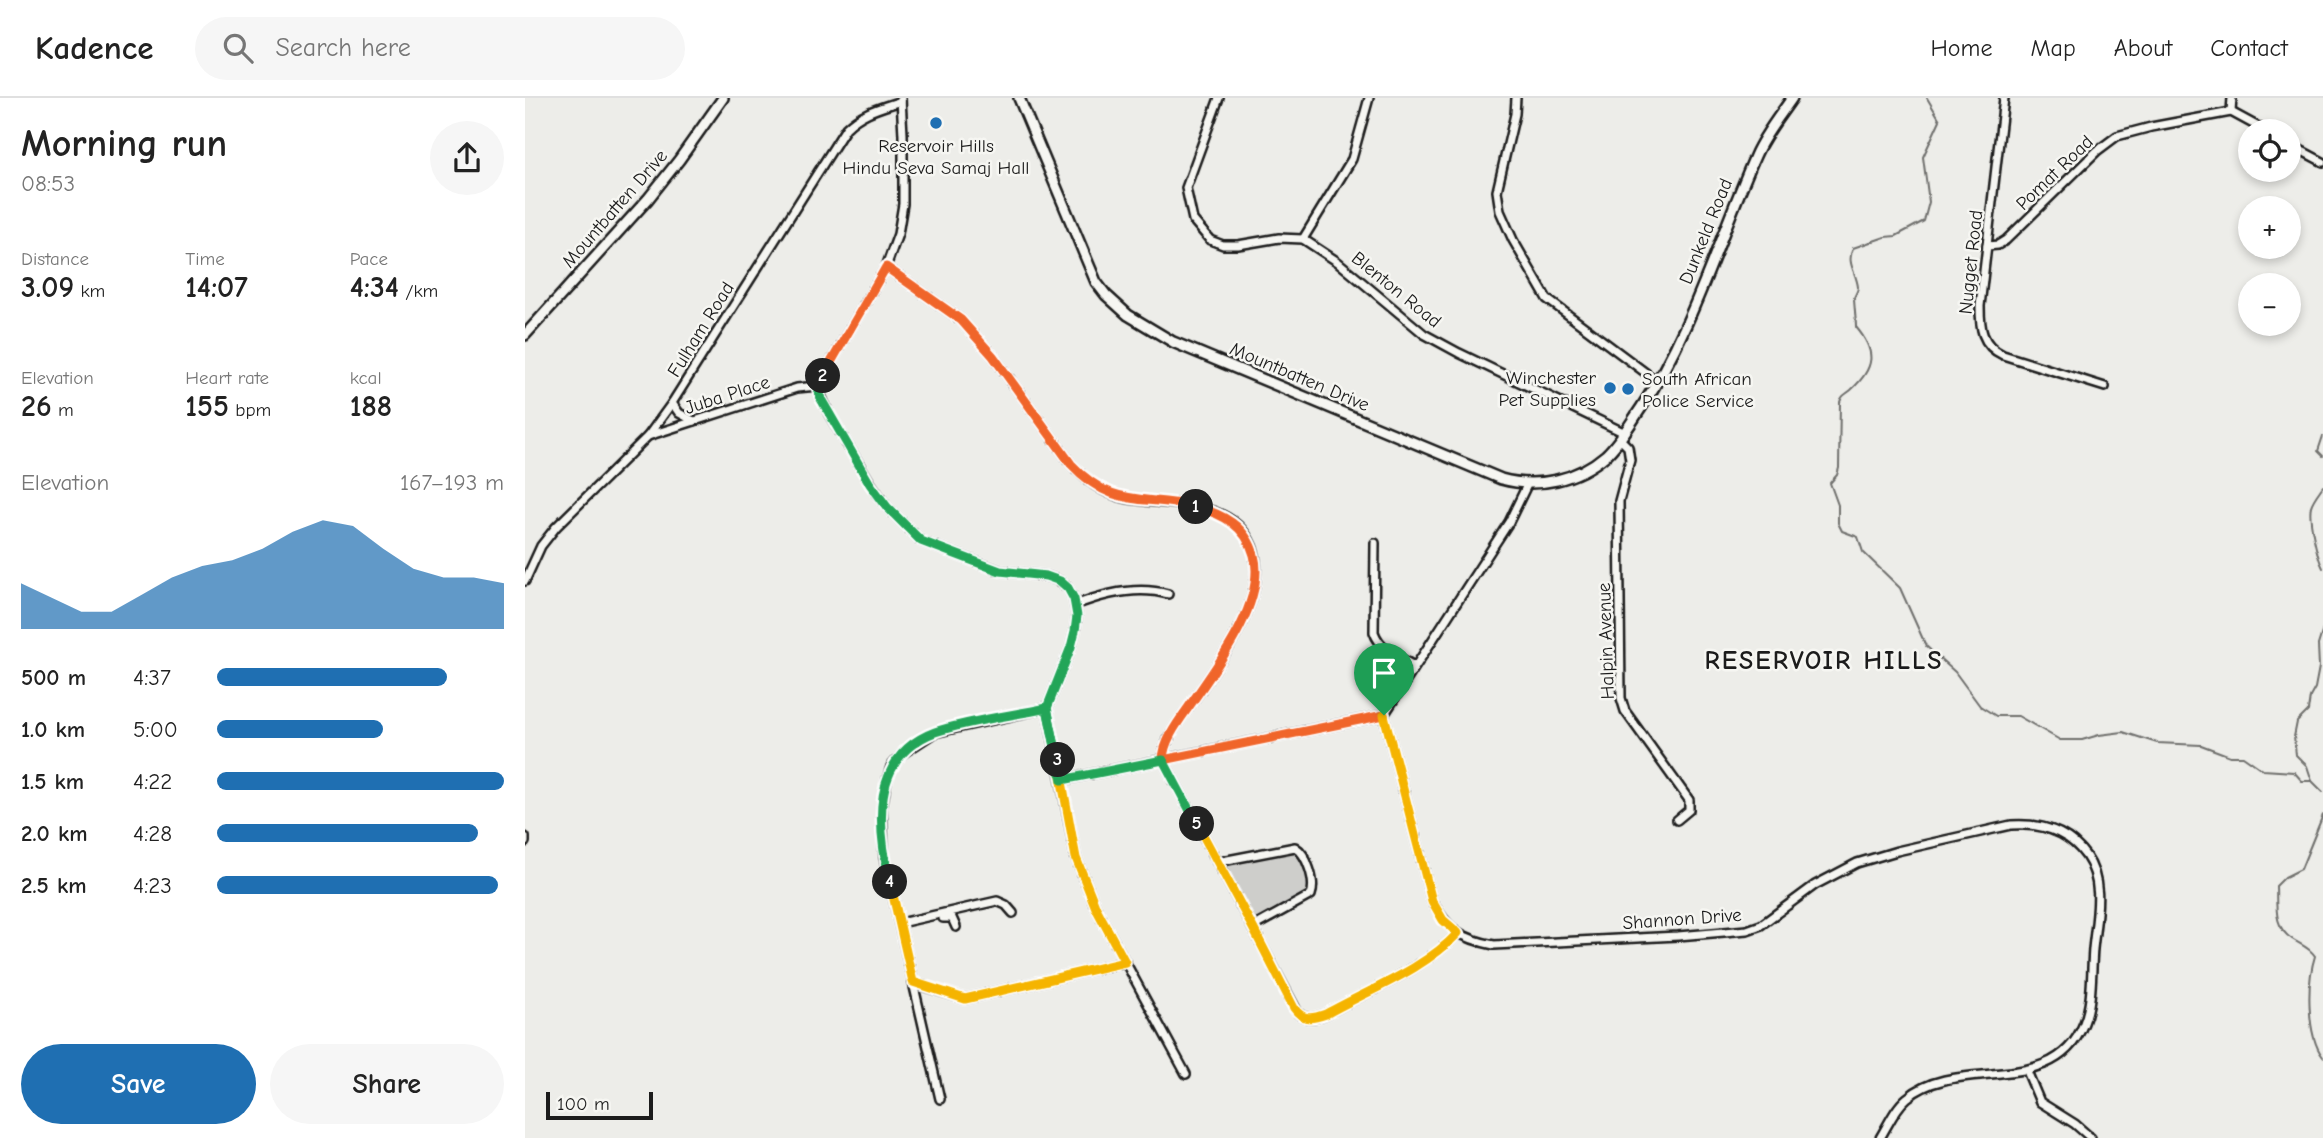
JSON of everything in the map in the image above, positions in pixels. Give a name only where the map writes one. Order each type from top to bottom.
[{"type":"main road","name":"Mountbatten Drive","points":[[525,335],[648,199],[723,98]]},
{"type":"main road","name":"Mountbatten Drive","points":[[1019,98],[1089,267],[1106,295],[1128,316],[1173,342],[1501,479],[1527,485],[1559,480],[1582,471],[1608,453],[1658,382]]},
{"type":"main road","name":"Dunkeld Road","points":[[1658,382],[1679,340],[1759,147],[1792,98]]},
{"type":"street","points":[[1219,98],[1186,188],[1193,220],[1210,240],[1223,245],[1279,238],[1303,239],[1352,159],[1369,98]]},
{"type":"street","points":[[1516,98],[1515,114],[1497,191],[1500,211],[1513,240],[1547,299],[1658,382]]},
{"type":"street","name":"Nugget Road","points":[[2004,98],[1980,324],[1988,345],[2003,355],[2105,387]]},
{"type":"street","points":[[2232,98],[2231,112],[2244,119]]},
{"type":"street","points":[[901,100],[902,219],[886,267],[817,386],[829,414],[870,484],[887,507],[921,541],[1000,571],[1046,576],[1060,581],[1068,588],[1077,616],[1071,647],[1047,708],[1076,858],[1096,908],[1186,1074]]},
{"type":"street","name":"Fulham Road","points":[[525,581],[541,546],[556,527],[648,436],[672,403],[846,128],[867,112],[901,100]]},
{"type":"street","name":"Pomat Road","points":[[1987,246],[1998,245],[2006,240],[2097,151],[2117,136],[2231,112]]},
{"type":"street","points":[[2301,150],[2323,162]]},
{"type":"street","name":"Blenton Road","points":[[1303,239],[1338,262],[1424,334],[1622,436]]},
{"type":"street","points":[[886,267],[961,320],[993,356],[1071,464],[1086,479],[1104,491],[1124,498],[1175,502],[1210,511],[1231,520],[1251,544],[1257,564],[1255,588],[1242,622],[1178,723],[1163,753],[1163,760],[1294,1008],[1303,1018],[1311,1019],[1326,1014],[1427,960],[1443,949],[1458,933],[1443,920],[1432,901],[1384,715],[1509,522],[1527,485]]},
{"type":"street","name":"Juba Place","points":[[648,436],[797,388],[817,386]]},
{"type":"street","points":[[672,403],[679,413],[695,422]]},
{"type":"street","name":"Halpin Avenue","points":[[1622,436],[1630,455],[1619,493],[1618,514],[1621,698],[1625,711],[1689,800],[1689,810],[1677,820]]},
{"type":"street","points":[[1375,543],[1374,632],[1382,647],[1414,666]]},
{"type":"street","points":[[1075,605],[1118,592],[1152,591],[1167,594]]},
{"type":"street","points":[[940,1098],[884,858],[882,807],[891,767],[902,754],[934,733],[1047,708]]},
{"type":"street","points":[[1062,780],[1384,715]]},
{"type":"street","name":"Shannon Drive","points":[[1458,933],[1494,944],[1739,931],[1761,925],[1815,885],[1866,860],[2005,826],[2030,824],[2061,833],[2073,841],[2089,860],[2096,877],[2098,901],[2089,1003],[2084,1025],[2073,1043],[2048,1063],[2027,1071],[1950,1079],[1927,1086],[1904,1101],[1880,1138]]},
{"type":"street","points":[[1217,862],[1295,847],[1303,853],[1312,884],[1311,895],[1253,928]]},
{"type":"street","points":[[901,926],[997,901],[1006,905],[1013,913]]},
{"type":"street","points":[[901,926],[949,917],[956,927]]},
{"type":"street","points":[[913,982],[965,999],[1125,962]]},
{"type":"street","points":[[2027,1071],[2040,1102],[2075,1124],[2091,1138]]},
{"type":"shaded area","points":[[1294,850],[1299,853],[1311,888],[1307,896],[1262,920],[1254,919],[1225,868],[1230,863]]},
{"type":"waterway","points":[[1927,98],[1940,120],[1923,157],[1929,202],[1924,221],[1896,236],[1853,248],[1851,254],[1858,287],[1854,298],[1856,327],[1867,344],[1870,360],[1865,374],[1840,402],[1839,468],[1830,483],[1838,505],[1838,523],[1842,531],[1858,537],[1863,552],[1900,588],[1926,646],[1955,672],[1980,706],[1996,716],[2018,716],[2060,740],[2082,740],[2123,732],[2157,743],[2201,745],[2230,756],[2243,756],[2263,770],[2294,772],[2302,781],[2312,781]]},
{"type":"waterway","points":[[2323,436],[2318,451],[2323,456]]},
{"type":"waterway","points":[[2323,486],[2313,501],[2310,512],[2323,568]]},
{"type":"waterway","points":[[2323,629],[2318,645],[2319,667],[2315,688],[2310,697],[2308,711],[2297,722],[2294,737],[2296,755],[2307,766],[2312,781],[2323,792]]},
{"type":"waterway","points":[[2323,815],[2301,869],[2285,877],[2276,886],[2277,916],[2282,928],[2315,956],[2310,979],[2311,1022],[2317,1047],[2323,1057]]},
{"type":"place","name":"Reservoir Hills Hindu Seva Samaj Hall","points":[[936,123]]},
{"type":"place","name":"Winchester Pet Supplies","points":[[1610,388]]},
{"type":"place","name":"South African Police Service","points":[[1628,389]]},
{"type":"district","name":"RESERVOIR HILLS","points":[[1824,660]]},
{"type":"route","points":[[1384,715],[1163,760],[1163,753],[1178,723],[1242,622],[1255,588],[1257,564],[1251,544],[1231,520],[1210,511],[1175,502],[1124,498],[1104,491],[1086,479],[1071,464],[993,356],[961,320],[886,267],[817,386],[821,399],[870,484],[887,507],[921,541],[1000,571],[1046,576],[1060,581],[1074,599],[1077,616],[1075,631],[1047,708],[1076,858],[1096,908],[1125,962],[965,999],[913,982],[884,858],[882,807],[891,767],[902,754],[934,733],[1047,708],[1062,780],[1163,760],[1294,1008],[1303,1018],[1311,1019],[1326,1014],[1427,960],[1443,949],[1458,933],[1443,920],[1432,901],[1384,715]]}]
